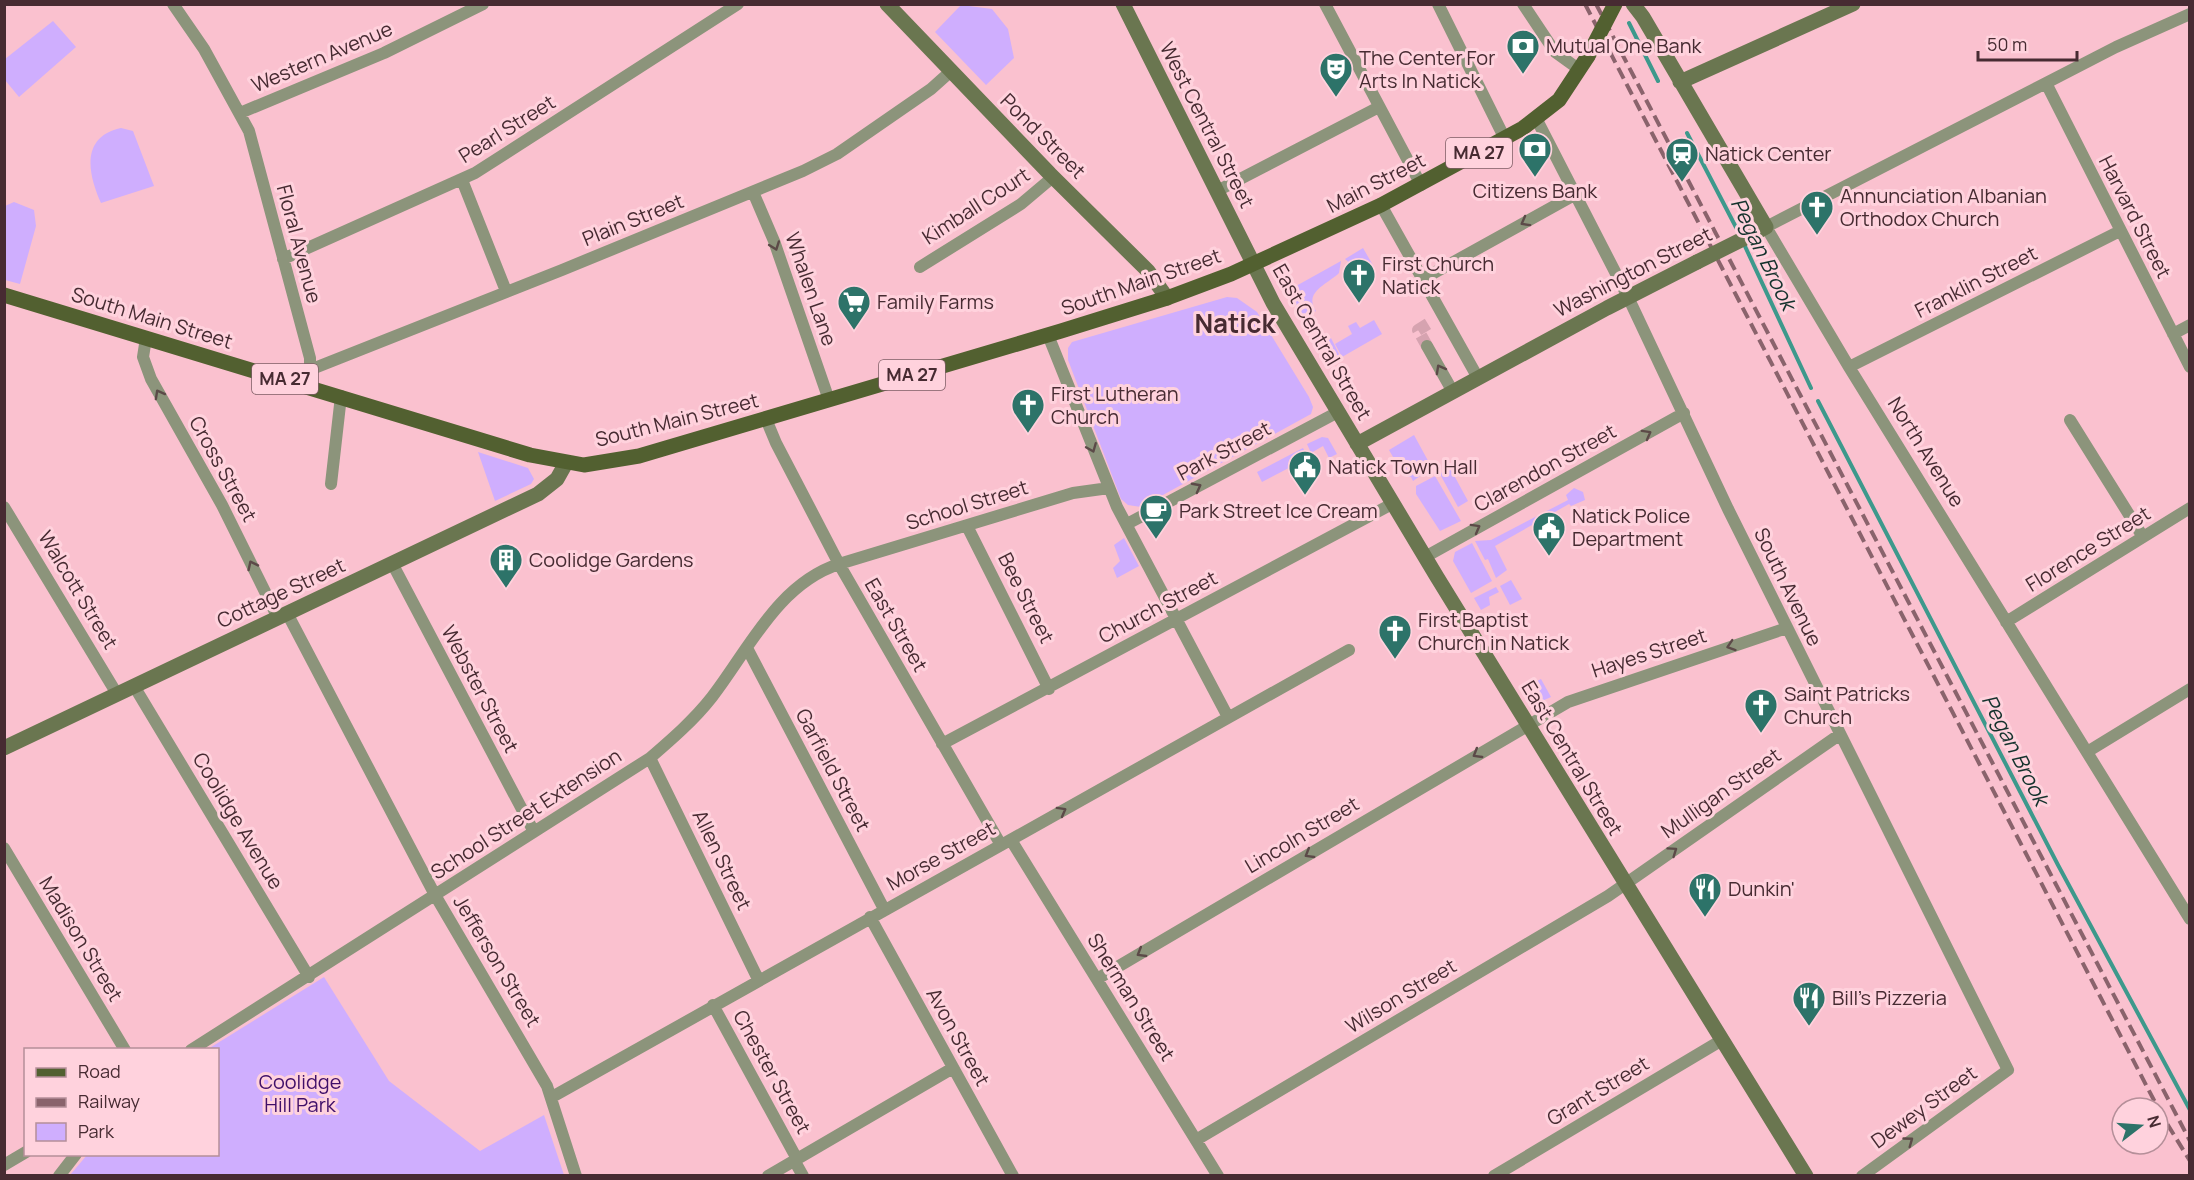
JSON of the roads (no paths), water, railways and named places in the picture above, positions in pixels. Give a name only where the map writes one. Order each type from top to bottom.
[{"type":"main road","name":"Main Street","points":[[1253,265],[1381,205],[1537,120],[1559,100],[1580,70],[1615,4]]},
{"type":"main road","name":"South Main Street","points":[[4,295],[530,455],[566,464],[601,464],[766,419],[1048,335],[1167,298],[1253,265]]},
{"type":"street","name":"Western Avenue","points":[[240,113],[384,53],[483,4]]},
{"type":"street","name":"Pearl Street","points":[[283,259],[462,180],[738,4]]},
{"type":"street","name":"Pond Street","points":[[887,4],[950,72],[1148,271],[1167,298]]},
{"type":"street","name":"West Central Street","points":[[1123,4],[1253,265]]},
{"type":"street","points":[[1325,4],[1421,184]]},
{"type":"street","points":[[1438,4],[1505,139]]},
{"type":"street","points":[[1523,4],[1555,52],[1580,70]]},
{"type":"street","name":"North Avenue","points":[[1633,4],[1643,17],[1849,368],[2190,919]]},
{"type":"street","points":[[1680,82],[1832,9],[1853,4]]},
{"type":"street","name":"Floral Avenue","points":[[174,5],[204,49],[240,113],[252,142],[312,369],[310,387]]},
{"type":"street","name":"Washington Street","points":[[1357,444],[1628,297],[2116,47],[2190,14]]},
{"type":"street","name":"Plain Street","points":[[312,369],[753,192],[837,154],[931,89],[950,72]]},
{"type":"street","name":"Harvard Street","points":[[2046,83],[2190,368]]},
{"type":"street","points":[[1217,191],[1379,107]]},
{"type":"street","name":"South Avenue","points":[[1537,120],[1628,297],[1786,628],[2008,1070]]},
{"type":"street","name":"Kimball Court","points":[[920,267],[1021,204],[1053,177]]},
{"type":"street","points":[[462,180],[506,291]]},
{"type":"street","name":"Whalen Lane","points":[[753,192],[774,241],[829,400]]},
{"type":"street","points":[[1423,279],[1576,194]]},
{"type":"street","points":[[1381,205],[1478,378]]},
{"type":"street","name":"Franklin Street","points":[[1849,368],[2120,231]]},
{"type":"street","name":"East Central Street","points":[[1253,265],[1392,504],[1806,1176]]},
{"type":"street","points":[[1431,322],[1442,312]]},
{"type":"street","points":[[2173,334],[2190,325]]},
{"type":"street","points":[[1048,335],[1109,488],[1228,717]]},
{"type":"street","name":"Cross Street","points":[[146,338],[143,357],[151,379],[282,615]]},
{"type":"street","points":[[1427,346],[1453,392]]},
{"type":"street","points":[[331,484],[341,396]]},
{"type":"street","name":"Park Street","points":[[1127,524],[1338,412]]},
{"type":"street","name":"Clarendon Street","points":[[1425,557],[1684,413]]},
{"type":"street","name":"East Street","points":[[766,419],[776,443],[839,564],[942,744],[1006,843]]},
{"type":"street","points":[[2070,420],[2143,537]]},
{"type":"street","name":"Cottage Street","points":[[4,747],[542,492],[557,479],[566,464]]},
{"type":"street","name":"School Street","points":[[839,564],[1073,493],[1109,488]]},
{"type":"street","name":"Church Street","points":[[942,744],[1049,689],[1392,504]]},
{"type":"street","name":"Walcott Street","points":[[4,507],[117,694]]},
{"type":"street","name":"Florence Street","points":[[2006,622],[2190,508]]},
{"type":"street","name":"Bee Street","points":[[967,525],[1049,689]]},
{"type":"street","name":"Webster Street","points":[[392,563],[534,832]]},
{"type":"street","name":"School Street Extension","points":[[193,1048],[650,758],[702,709],[795,588],[815,574],[839,564]]},
{"type":"street","name":"Jefferson Street","points":[[282,615],[435,895],[541,1074],[552,1097],[576,1176]]},
{"type":"street","name":"Hayes Street","points":[[1527,725],[1568,702],[1597,690],[1786,628]]},
{"type":"street","name":"Garfield Street","points":[[747,648],[884,909]]},
{"type":"street","name":"Morse Street","points":[[552,1097],[758,979],[1349,650]]},
{"type":"street","name":"Coolidge Avenue","points":[[134,686],[309,976]]},
{"type":"street","points":[[2087,752],[2190,689]]},
{"type":"street","name":"Lincoln Street","points":[[1097,979],[1527,725]]},
{"type":"street","name":"Mulligan Street","points":[[1625,885],[1839,735]]},
{"type":"street","name":"Allen Street","points":[[650,758],[758,979]]},
{"type":"street","name":"Sherman Street","points":[[1006,843],[1097,979],[1218,1176]]},
{"type":"street","name":"Madison Street","points":[[4,848],[124,1048]]},
{"type":"street","name":"Wilson Street","points":[[1196,1140],[1625,885]]},
{"type":"street","name":"Avon Street","points":[[870,917],[1013,1176]]},
{"type":"street","name":"Chester Street","points":[[712,1005],[803,1176]]},
{"type":"street","name":"Grant Street","points":[[1494,1176],[1722,1040]]},
{"type":"street","points":[[768,1176],[953,1068]]},
{"type":"street","name":"Dewey Street","points":[[1862,1176],[2008,1070]]},
{"type":"street","points":[[4,1165],[24,1153]]},
{"type":"street","points":[[59,1176],[75,1156]]},
{"type":"waterway","name":"Pegan Brook","points":[[1629,23],[1658,81]]},
{"type":"waterway","name":"Pegan Brook","points":[[1687,133],[1740,235]]},
{"type":"waterway","name":"Pegan Brook","points":[[1743,242],[1811,388]]},
{"type":"waterway","name":"Pegan Brook","points":[[1818,401],[2058,865],[2190,1110]]},
{"type":"tunnel","points":[[1427,346],[1418,330],[1431,322]]},
{"type":"railway","points":[[1585,4],[2152,1096]]},
{"type":"railway","points":[[1596,4],[2190,1141]]},
{"type":"railway","points":[[2170,1128],[2190,1161]]},
{"type":"place","name":"Mutual One Bank","points":[[1523,75]]},
{"type":"place","name":"The Center For Arts In Natick","points":[[1336,98]]},
{"type":"place","name":"Citizens Bank","points":[[1535,178]]},
{"type":"place","name":"Natick Center","points":[[1682,183]]},
{"type":"place","name":"Annunciation Albanian Orthodox Church","points":[[1817,236]]},
{"type":"place","name":"First Church Natick","points":[[1359,304]]},
{"type":"place","name":"Family Farms","points":[[854,331]]},
{"type":"place","name":"First Lutheran Church","points":[[1028,434]]},
{"type":"place","name":"Natick Town Hall","points":[[1305,496]]},
{"type":"place","name":"Park Street Ice Cream","points":[[1156,540]]},
{"type":"place","name":"Natick Police Department","points":[[1549,557]]},
{"type":"place","name":"Coolidge Gardens","points":[[506,589]]},
{"type":"place","name":"First Baptist Church in Natick","points":[[1395,660]]},
{"type":"place","name":"Saint Patricks Church","points":[[1761,734]]},
{"type":"place","name":"Dunkin'","points":[[1705,918]]},
{"type":"place","name":"Bill's Pizzeria","points":[[1809,1027]]},
{"type":"district","name":"Natick","points":[[1235,324]]},
{"type":"park label","name":"Coolidge Hill Park","points":[[300,1094]]}]
